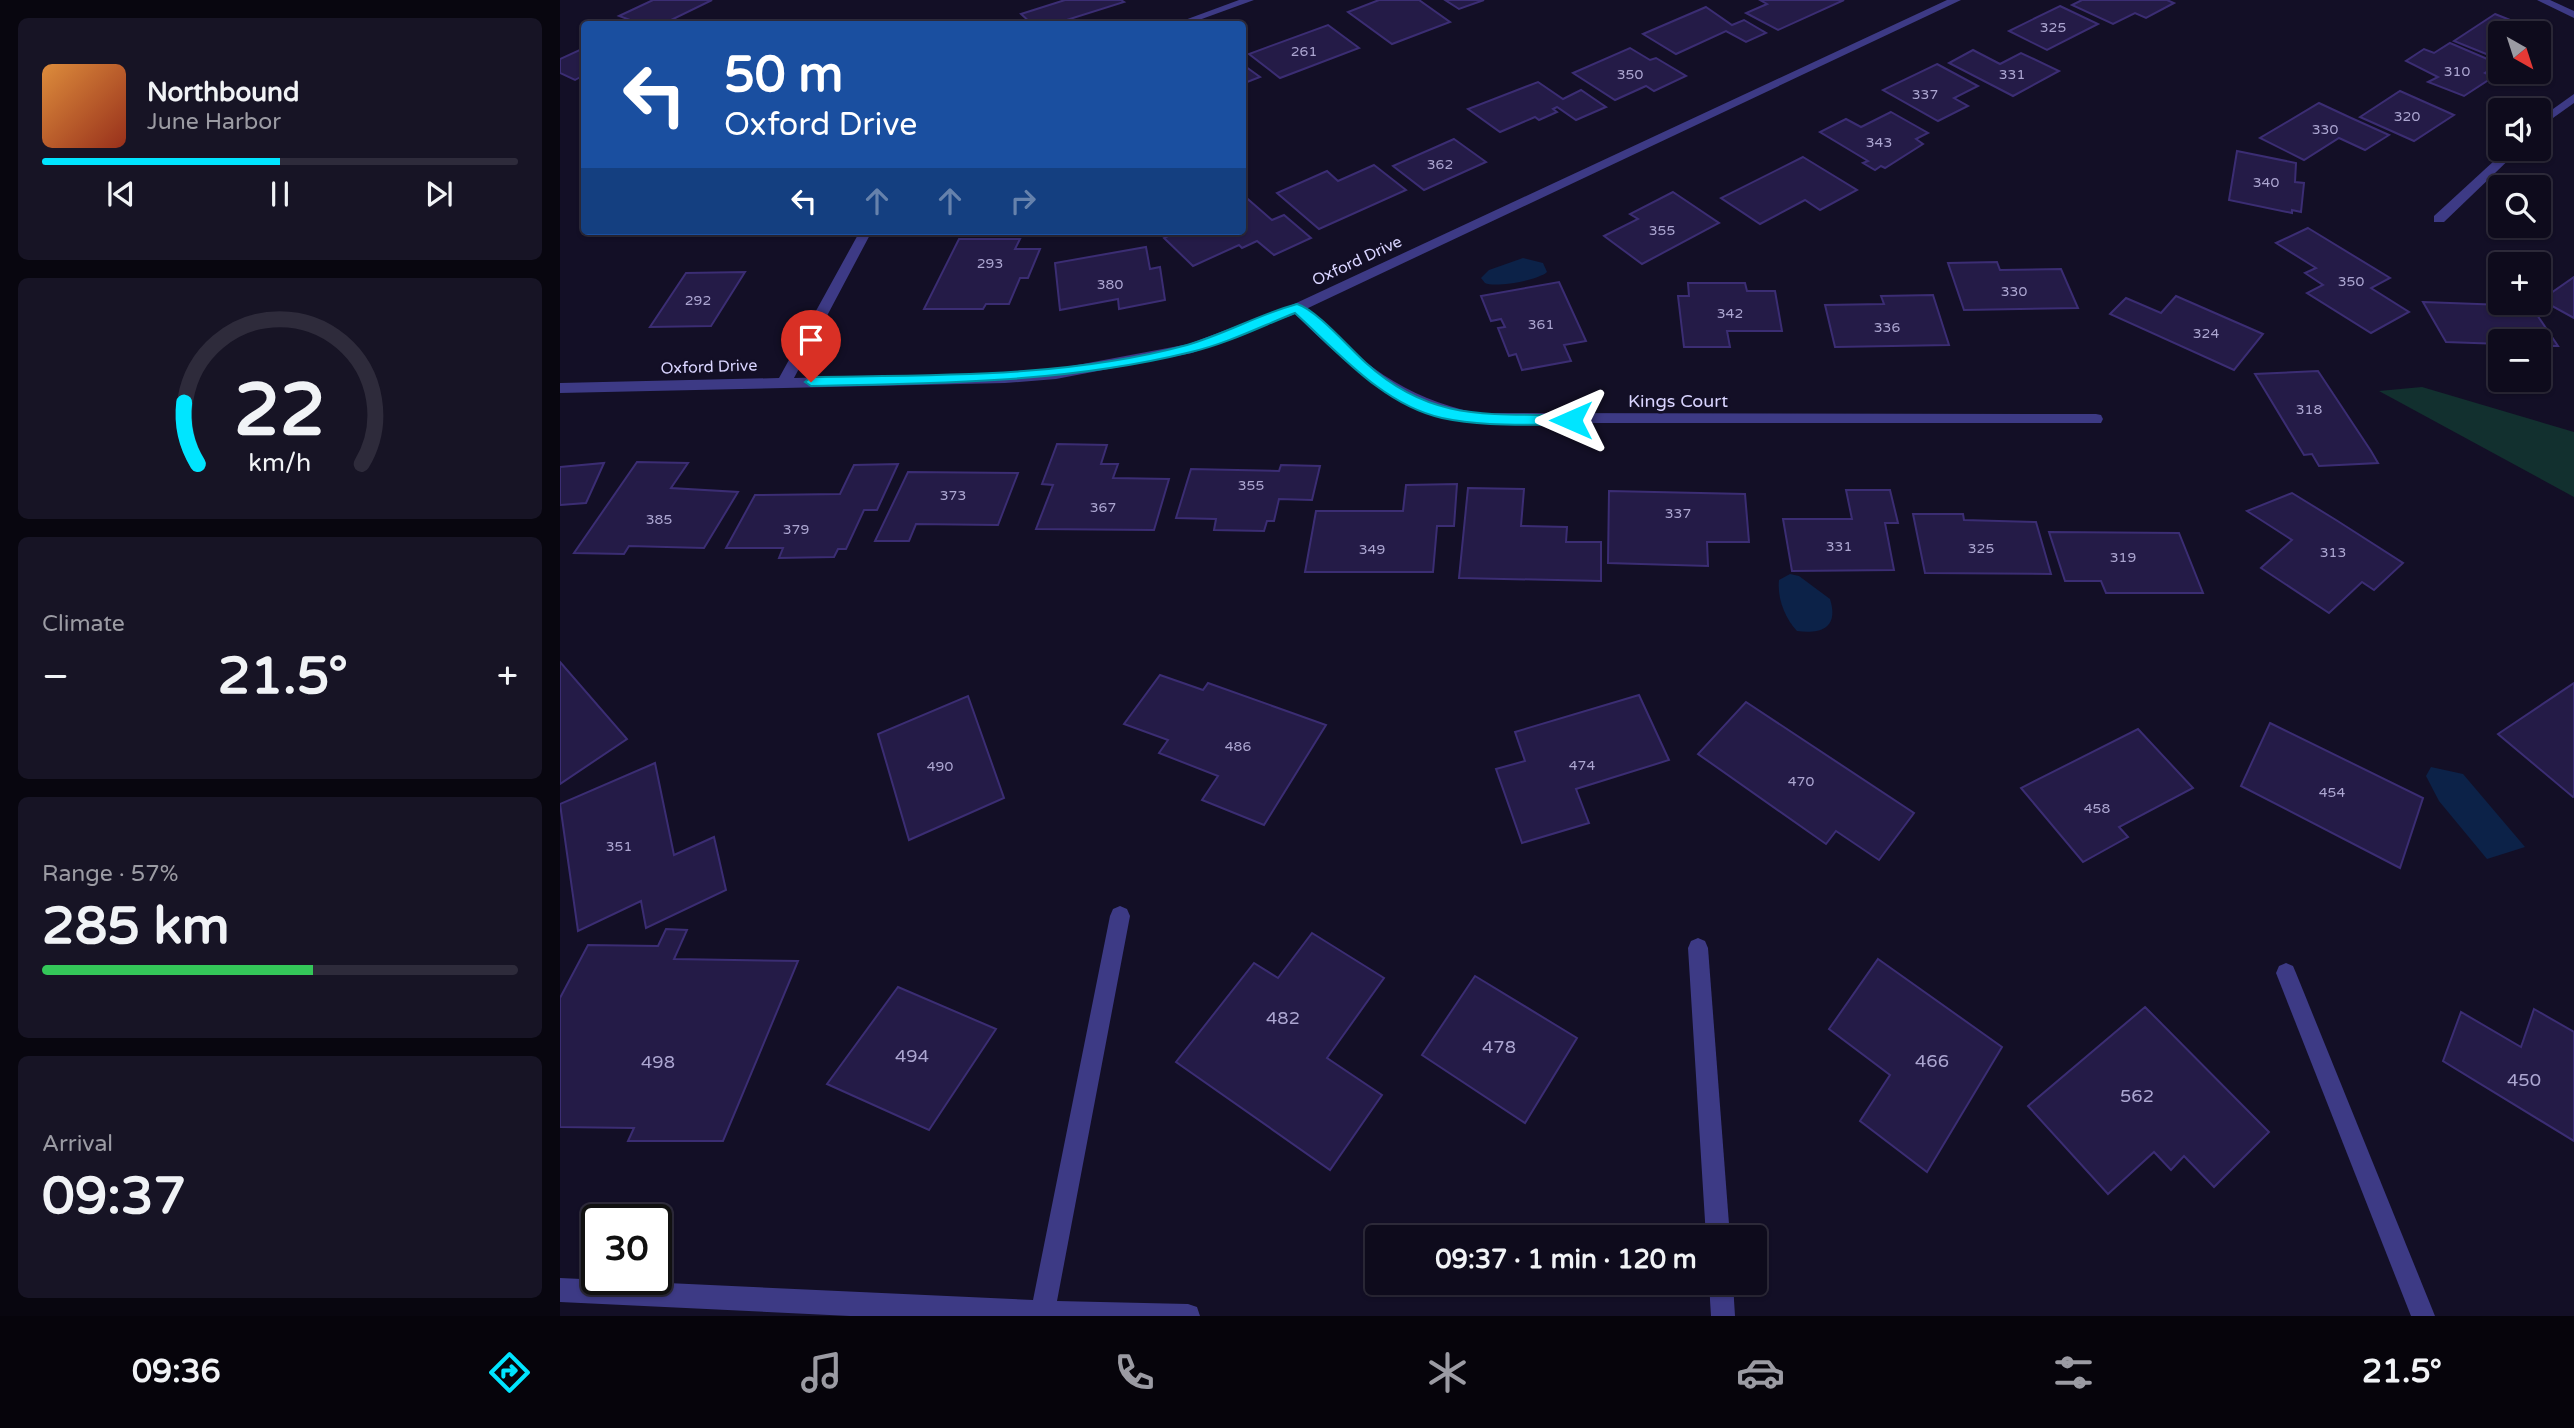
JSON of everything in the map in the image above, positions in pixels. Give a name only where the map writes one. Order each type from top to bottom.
[{"type":"street","points":[[1188,21],[1249,0]]},
{"type":"street","name":"Oxford Drive","points":[[560,388],[1005,378],[1056,374],[1192,348],[1297,308],[1956,0]]},
{"type":"street","points":[[2542,0],[2574,15]]},
{"type":"street","points":[[2551,115],[2574,97]]},
{"type":"street","points":[[2439,219],[2501,161]]},
{"type":"street","points":[[784,382],[864,235]]},
{"type":"street","name":"Kings Court","points":[[1297,308],[1377,380],[1406,399],[1442,413],[1477,418],[2096,419]]},
{"type":"street","points":[[1043,1313],[1120,916]]},
{"type":"street","points":[[1698,948],[1717,1225]]},
{"type":"street","points":[[2286,973],[2423,1316]]},
{"type":"street","points":[[560,1290],[1043,1313],[1188,1316]]},
{"type":"street","points":[[1722,1295],[1723,1316]]},
{"type":"green space","points":[[2422,387],[2574,432],[2574,497],[2379,391]]},
{"type":"water","points":[[1523,258],[1543,263],[1547,272],[1535,278],[1507,284],[1485,283],[1481,278],[1489,270]]},
{"type":"water","points":[[1790,574],[1799,576],[1830,599],[1832,617],[1826,627],[1806,632],[1797,631],[1793,626],[1779,594],[1779,580]]},
{"type":"water","points":[[2431,767],[2463,774],[2525,847],[2487,859],[2439,801],[2426,776]]},
{"type":"building","points":[[653,0],[712,0],[669,21],[633,21],[619,16]]},
{"type":"building","points":[[1065,0],[1124,2],[1064,21],[1029,21],[1021,14]]},
{"type":"building","points":[[1379,0],[1419,0],[1450,22],[1392,44],[1348,12]]},
{"type":"building","points":[[1445,0],[1484,0],[1459,9]]},
{"type":"building","points":[[1760,0],[1844,0],[1778,30],[1746,13],[1767,4]]},
{"type":"building","points":[[2082,0],[2167,0],[2174,3],[2146,18],[2135,13],[2113,24],[2072,5]]},
{"type":"building","points":[[2060,6],[2098,24],[2047,50],[2009,31]]},
{"type":"building","points":[[1706,7],[1732,25],[1744,20],[1766,33],[1746,42],[1726,31],[1676,54],[1643,34]]},
{"type":"building","points":[[2495,14],[2513,21],[2488,21],[2488,55],[2454,41]]},
{"type":"building","points":[[1328,25],[1359,48],[1280,78],[1249,54]]},
{"type":"building","points":[[2450,43],[2488,59],[2488,71],[2485,73],[2488,74],[2488,80],[2464,96],[2428,82],[2438,77],[2406,61],[2424,49],[2434,53]]},
{"type":"building","points":[[1630,48],[1650,60],[1656,58],[1686,76],[1654,91],[1646,86],[1615,100],[1573,73]]},
{"type":"building","points":[[581,49],[581,77],[575,80],[560,73],[560,59]]},
{"type":"building","points":[[1973,50],[2000,64],[2021,53],[2059,71],[2013,96],[1949,63]]},
{"type":"building","points":[[1937,64],[1978,86],[1954,98],[1968,106],[1938,121],[1883,90]]},
{"type":"building","points":[[1246,67],[1260,77],[1246,82]]},
{"type":"building","points":[[1538,82],[1563,99],[1581,90],[1606,107],[1576,120],[1557,107],[1553,109],[1557,112],[1539,120],[1535,117],[1500,132],[1468,109]]},
{"type":"building","points":[[2400,91],[2454,115],[2414,141],[2360,117]]},
{"type":"building","points":[[2319,103],[2389,135],[2365,150],[2339,138],[2304,160],[2260,138]]},
{"type":"building","points":[[1891,112],[1928,133],[1916,139],[1923,144],[1885,168],[1881,166],[1875,170],[1863,163],[1868,161],[1820,132],[1846,119],[1861,127]]},
{"type":"building","points":[[1454,139],[1486,162],[1424,190],[1393,166]]},
{"type":"building","points":[[2237,151],[2296,163],[2295,182],[2304,183],[2301,212],[2292,210],[2292,213],[2229,200]]},
{"type":"building","points":[[1803,157],[1857,190],[1820,210],[1805,200],[1760,224],[1721,198]]},
{"type":"building","points":[[1374,165],[1406,190],[1319,229],[1277,193],[1327,171],[1338,181]]},
{"type":"building","points":[[1673,192],[1719,223],[1642,264],[1604,236],[1638,219],[1630,214]]},
{"type":"building","points":[[1246,197],[1272,220],[1284,215],[1311,238],[1274,255],[1257,241],[1242,248],[1239,245],[1193,266],[1164,238],[1170,235],[1246,235]]},
{"type":"building","points":[[2308,228],[2390,278],[2371,288],[2409,312],[2371,333],[2307,293],[2323,285],[2305,273],[2316,268],[2276,243]]},
{"type":"building","points":[[959,239],[1020,239],[1015,249],[1040,249],[1028,278],[1020,278],[1009,304],[986,304],[983,309],[924,309]]},
{"type":"building","points":[[1146,247],[1150,269],[1160,267],[1165,300],[1119,309],[1118,299],[1060,310],[1055,263]]},
{"type":"building","points":[[1997,262],[2000,270],[2061,269],[2078,308],[1964,310],[1948,263]]},
{"type":"building","points":[[745,272],[711,326],[650,327],[686,273]]},
{"type":"building","points":[[2574,277],[2574,318],[2551,305],[2551,293]]},
{"type":"building","points":[[1559,282],[1586,341],[1564,345],[1571,361],[1522,370],[1516,354],[1509,356],[1498,328],[1505,327],[1501,319],[1491,321],[1481,296]]},
{"type":"building","points":[[1688,283],[1745,283],[1747,291],[1775,291],[1782,331],[1727,331],[1730,347],[1684,347],[1678,296],[1689,296]]},
{"type":"building","points":[[1933,295],[1949,345],[1835,347],[1825,305],[1884,304],[1881,296]]},
{"type":"building","points":[[2176,296],[2263,334],[2234,370],[2110,314],[2126,298],[2161,313]]},
{"type":"building","points":[[2423,302],[2488,304],[2488,315],[2537,315],[2547,329],[2488,329],[2488,344],[2446,342]]},
{"type":"building","points":[[2551,336],[2558,346],[2551,346]]},
{"type":"building","points":[[2318,371],[2378,463],[2319,466],[2312,454],[2304,455],[2255,374]]},
{"type":"building","points":[[1057,444],[1107,445],[1101,464],[1118,464],[1113,478],[1169,479],[1154,530],[1036,529],[1053,485],[1042,484]]},
{"type":"building","points":[[637,462],[688,463],[671,488],[738,492],[704,548],[629,546],[624,554],[574,553]]},
{"type":"building","points":[[604,463],[586,503],[560,505],[560,467]]},
{"type":"building","points":[[898,464],[877,510],[864,510],[846,549],[838,549],[834,557],[779,558],[783,548],[726,548],[755,495],[840,494],[854,465]]},
{"type":"building","points":[[1281,465],[1320,466],[1312,500],[1279,499],[1274,521],[1267,521],[1264,531],[1214,530],[1216,519],[1176,518],[1191,469],[1279,471]]},
{"type":"building","points":[[908,472],[1018,473],[998,525],[916,524],[909,541],[875,541]]},
{"type":"building","points":[[1457,484],[1454,526],[1437,526],[1433,572],[1305,572],[1316,511],[1403,511],[1406,485]]},
{"type":"building","points":[[1468,488],[1524,489],[1521,526],[1567,527],[1566,542],[1601,542],[1601,581],[1459,578]]},
{"type":"building","points":[[1846,490],[1890,490],[1898,523],[1885,523],[1894,570],[1792,571],[1783,519],[1852,519]]},
{"type":"building","points":[[1609,491],[1745,494],[1749,542],[1707,542],[1708,566],[1608,563]]},
{"type":"building","points":[[2292,493],[2403,563],[2374,590],[2362,582],[2329,613],[2261,568],[2292,540],[2247,511]]},
{"type":"building","points":[[1913,514],[1963,514],[1964,520],[2036,522],[2051,574],[1925,573]]},
{"type":"building","points":[[2049,532],[2179,533],[2203,593],[2106,593],[2101,581],[2065,581]]},
{"type":"building","points":[[560,662],[627,739],[560,784]]},
{"type":"building","points":[[1160,675],[1203,690],[1208,683],[1326,725],[1264,825],[1202,800],[1218,776],[1159,753],[1168,740],[1124,724]]},
{"type":"building","points":[[2574,683],[2574,796],[2573,797],[2498,734]]},
{"type":"building","points":[[1639,695],[1669,760],[1576,789],[1589,823],[1522,843],[1496,769],[1525,761],[1515,732]]},
{"type":"building","points":[[968,696],[1004,798],[909,840],[878,734]]},
{"type":"building","points":[[1746,702],[1914,813],[1879,860],[1836,831],[1826,844],[1698,754]]},
{"type":"building","points":[[2270,723],[2423,798],[2400,868],[2241,786]]},
{"type":"building","points":[[2138,729],[2193,788],[2119,827],[2128,837],[2083,862],[2021,788]]},
{"type":"building","points":[[655,763],[674,855],[714,837],[726,890],[646,928],[641,901],[578,931],[560,804]]},
{"type":"building","points":[[666,929],[687,930],[674,959],[798,961],[723,1141],[628,1141],[634,1128],[560,1127],[560,998],[588,945],[658,946]]},
{"type":"building","points":[[1312,933],[1384,978],[1327,1058],[1382,1095],[1330,1170],[1176,1062],[1254,963],[1278,978]]},
{"type":"building","points":[[1878,959],[2002,1047],[1927,1172],[1860,1121],[1890,1075],[1829,1029]]},
{"type":"building","points":[[1475,976],[1577,1038],[1525,1123],[1422,1055]]},
{"type":"building","points":[[898,987],[996,1029],[929,1130],[827,1084]]},
{"type":"building","points":[[2145,1007],[2269,1132],[2214,1187],[2184,1156],[2171,1170],[2154,1152],[2108,1194],[2028,1106]]},
{"type":"building","points":[[2534,1009],[2574,1032],[2574,1141],[2443,1061],[2461,1012],[2521,1047]]},
{"type":"route","points":[[811,382],[1005,378],[1056,374],[1192,348],[1297,308],[1377,380],[1406,399],[1442,413],[1477,418],[1571,420]]}]
